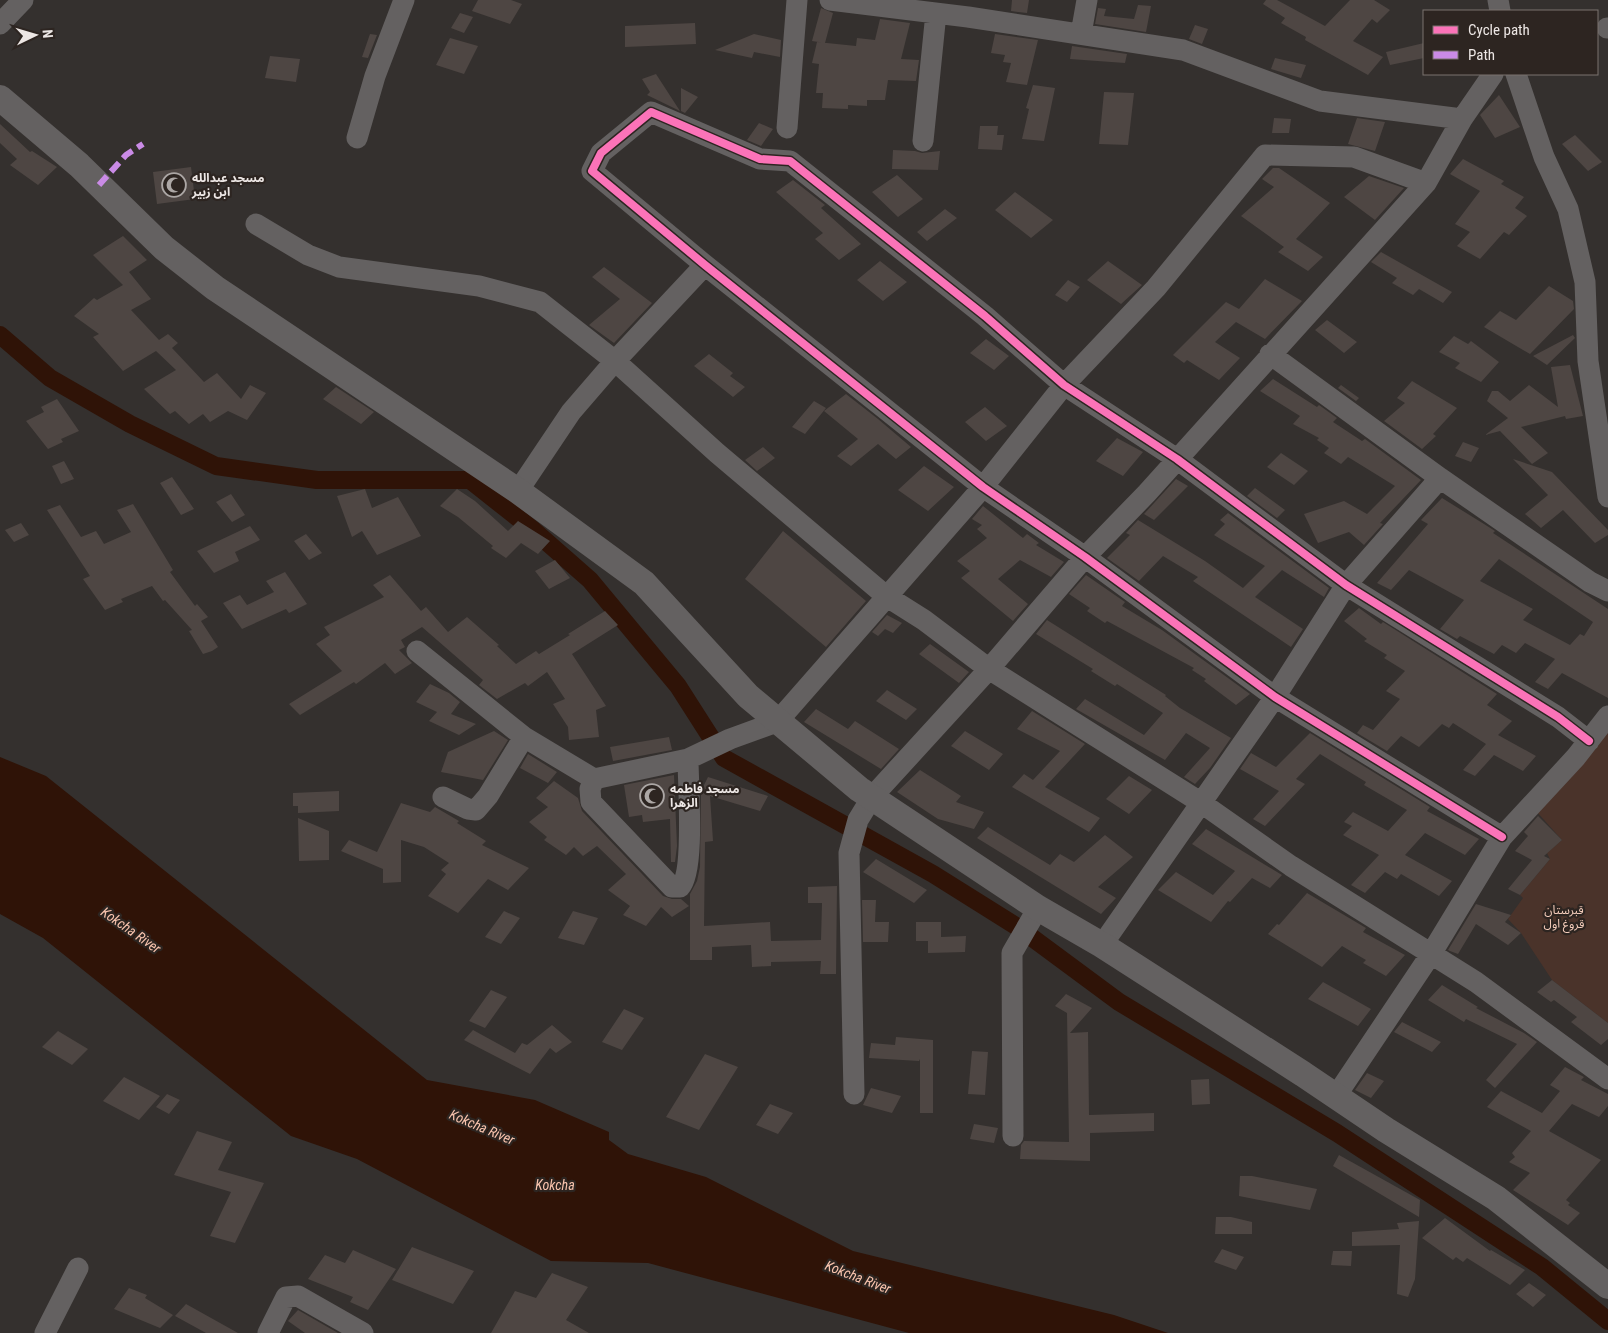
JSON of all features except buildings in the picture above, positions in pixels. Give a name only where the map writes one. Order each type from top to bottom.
[{"type":"street","points":[[0,24],[23,0]]},
{"type":"street","points":[[357,138],[375,76],[404,0]]},
{"type":"street","points":[[787,128],[797,0]]},
{"type":"street","points":[[830,0],[859,2],[936,13],[969,9],[1082,34],[1183,50],[1320,101],[1462,120]]},
{"type":"street","points":[[1082,34],[1087,0]]},
{"type":"street","points":[[923,140],[936,13]]},
{"type":"street","points":[[854,1094],[849,853],[858,820],[872,797],[989,669],[1086,557],[1426,183],[1462,120],[1492,75]]},
{"type":"street","points":[[1516,75],[1544,157],[1568,209],[1586,282],[1588,361],[1597,436],[1608,497]]},
{"type":"street","points":[[0,98],[79,165],[164,248],[215,288],[518,491],[644,584],[748,696],[777,722],[872,797],[1033,917],[1102,945],[1386,1130],[1496,1198],[1608,1286]]},
{"type":"street","points":[[1502,837],[1275,697],[1086,557],[983,487],[705,265],[592,171],[601,153],[651,112],[760,159],[790,161],[985,316],[1064,385],[1177,459],[1346,585],[1558,717],[1589,741]]},
{"type":"street","points":[[417,651],[524,737],[594,779],[697,755],[730,739],[777,722],[983,487],[1064,385],[1156,288],[1265,156],[1354,157],[1426,183]]},
{"type":"street","points":[[256,224],[308,255],[339,267],[479,286],[540,302],[615,361],[717,453],[886,596],[924,620],[989,669],[1200,802],[1291,866],[1476,982],[1608,1079]]},
{"type":"street","points":[[518,491],[571,412],[615,361],[705,265]]},
{"type":"street","points":[[1270,354],[1440,478],[1590,582],[1608,592]]},
{"type":"street","points":[[1102,945],[1275,697],[1346,585],[1440,478]]},
{"type":"street","points":[[1336,1096],[1431,954],[1502,837],[1589,741],[1608,716]]},
{"type":"street","points":[[444,797],[468,809],[476,810],[488,796],[524,737]]},
{"type":"street","points":[[594,779],[590,789],[591,802],[672,887],[680,887],[684,882],[689,853],[697,755]]},
{"type":"street","points":[[1013,1136],[1012,952],[1033,917]]},
{"type":"street","points":[[44,1333],[78,1268]]},
{"type":"street","points":[[268,1333],[286,1297],[298,1296],[363,1333]]},
{"type":"green space","name":"قبرستان قروغ اول","points":[[1608,731],[1608,1023],[1552,980],[1521,933],[1508,919],[1523,898],[1520,895],[1550,859],[1547,853],[1562,840],[1537,812]]},
{"type":"water","name":"Kokcha","points":[[0,757],[46,776],[427,1080],[535,1100],[609,1132],[609,1140],[628,1154],[706,1177],[853,1251],[1114,1315],[1168,1333],[909,1333],[648,1263],[551,1261],[357,1159],[291,1136],[43,938],[0,914]]},
{"type":"waterway","points":[[0,335],[50,378],[130,424],[216,466],[317,480],[470,480],[532,529],[590,580],[678,686],[724,758],[933,874],[1019,928],[1119,1002],[1337,1133],[1542,1267],[1608,1321]]},
{"type":"marked path","points":[[99,185],[126,155],[143,144]]},
{"type":"cycle path","points":[[1502,837],[1275,697],[1085,557],[983,487],[705,265],[592,171],[601,153],[651,112],[760,159],[790,161],[985,316],[1064,385],[1177,459],[1346,585],[1558,717],[1589,741]]},
{"type":"place","name":"مسجد عبدالله ابن زبیر","points":[[174,185]]},
{"type":"place","name":"مسجد فاطمه الزهرا","points":[[652,796]]},
{"type":"water label","name":"Kokcha River","points":[[131,930]]},
{"type":"water label","name":"Kokcha River","points":[[482,1127]]},
{"type":"water label","name":"Kokcha River","points":[[858,1277]]}]
